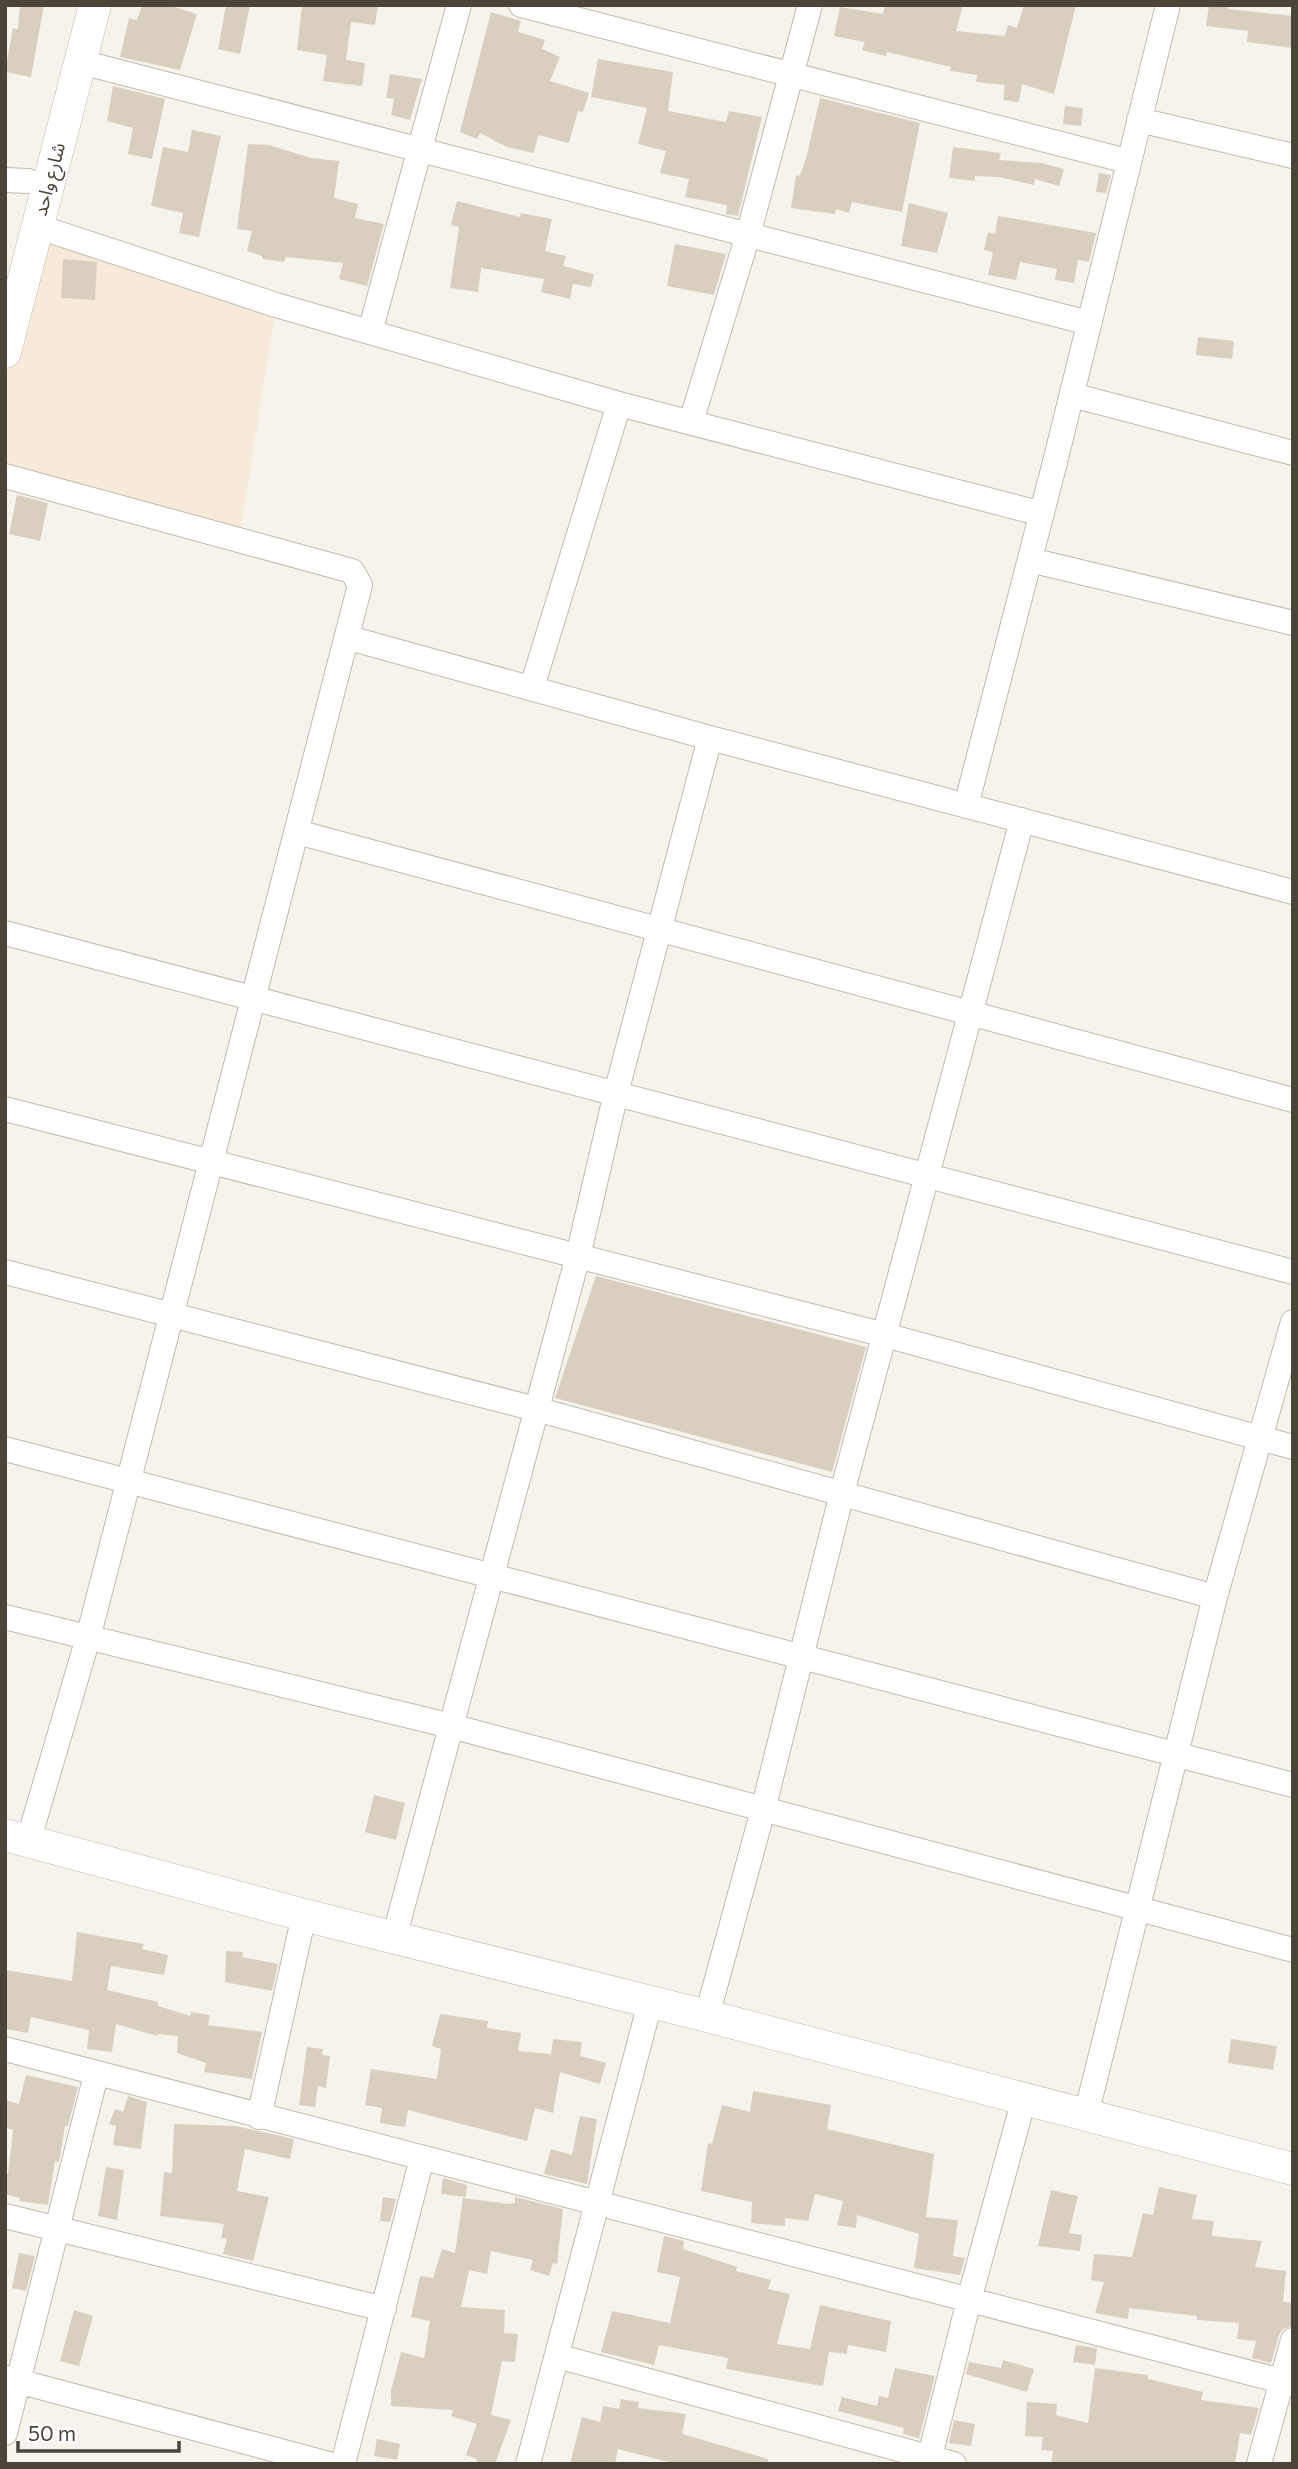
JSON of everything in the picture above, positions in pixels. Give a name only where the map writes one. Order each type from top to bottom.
[{"type":"street","name":"شارع واحد","points":[[5,276],[16,180],[75,5]]},
{"type":"street","name":"شارع واحد","points":[[5,352],[95,5]]},
{"type":"street","points":[[370,332],[459,5]]},
{"type":"street","points":[[521,5],[790,77],[1127,161]]},
{"type":"street","points":[[691,422],[748,235],[810,5]]},
{"type":"street","points":[[966,806],[1042,514],[1127,161],[1168,5]]},
{"type":"street","points":[[81,62],[1089,323]]},
{"type":"street","points":[[1139,120],[1293,156]]},
{"type":"street","points":[[36,226],[276,305],[619,404],[1042,514]]},
{"type":"street","points":[[1072,395],[1293,453]]},
{"type":"street","points":[[532,687],[619,404]]},
{"type":"street","points":[[5,476],[352,571],[360,585],[349,638],[210,1162],[88,1638],[17,1839],[394,1938],[650,2003],[708,2015],[1293,2169]]},
{"type":"street","points":[[1030,560],[1293,623]]},
{"type":"street","points":[[349,638],[710,738],[1293,892]]},
{"type":"street","points":[[394,1938],[578,1256],[616,1093],[710,738]]},
{"type":"street","points":[[708,2015],[763,1810],[842,1493],[1022,820]]},
{"type":"street","points":[[297,832],[1293,1100]]},
{"type":"street","points":[[5,933],[1293,1272]]},
{"type":"street","points":[[5,1110],[885,1335],[1293,1447]]},
{"type":"street","points":[[5,1272],[536,1409],[1215,1597]]},
{"type":"street","points":[[1086,2115],[1215,1597],[1293,1322]]},
{"type":"street","points":[[5,1449],[1293,1786]]},
{"type":"street","points":[[5,1617],[450,1726],[1293,1950]]},
{"type":"street","points":[[259,2117],[304,1915]]},
{"type":"street","points":[[528,2464],[595,2201],[650,2003]]},
{"type":"street","points":[[5,2049],[96,2075],[595,2201],[1287,2383]]},
{"type":"street","points":[[5,2433],[12,2380],[57,2230],[96,2075]]},
{"type":"street","points":[[929,2461],[969,2300],[1024,2099]]},
{"type":"street","points":[[343,2464],[422,2158]]},
{"type":"street","points":[[5,2216],[384,2309]]},
{"type":"street","points":[[1259,2464],[1287,2383],[1293,2340]]},
{"type":"street","points":[[557,2356],[929,2461],[954,2464]]},
{"type":"street","points":[[12,2380],[329,2464]]},
{"type":"shaded area","points":[[34,229],[276,305],[239,539],[5,476],[5,341]]},
{"type":"building","points":[[20,5],[44,5],[31,77],[5,72],[13,28],[18,29]]},
{"type":"building","points":[[142,5],[168,5],[197,14],[180,70],[120,57],[129,18],[137,20]]},
{"type":"building","points":[[226,5],[250,5],[240,54],[218,49]]},
{"type":"building","points":[[302,5],[378,5],[375,25],[351,22],[346,60],[365,63],[362,86],[323,81],[327,55],[297,50]]},
{"type":"building","points":[[885,5],[963,5],[956,31],[1005,36],[1008,25],[1017,28],[1024,5],[1076,5],[1054,94],[1022,84],[1019,102],[1003,100],[1005,85],[976,82],[977,75],[950,71],[951,67],[887,52],[886,56],[862,50],[865,42],[834,36],[840,7],[883,14]]},
{"type":"building","points":[[1209,5],[1228,5],[1228,9],[1293,16],[1293,48],[1247,42],[1248,31],[1206,26]]},
{"type":"building","points":[[491,12],[521,21],[518,32],[545,40],[542,49],[560,57],[550,81],[589,93],[583,112],[578,111],[569,143],[538,135],[534,153],[507,147],[480,133],[477,139],[460,132]]},
{"type":"building","points":[[598,59],[673,72],[668,111],[726,122],[729,111],[762,117],[738,216],[726,214],[727,205],[685,197],[689,179],[660,173],[666,151],[638,144],[647,108],[591,97]]},
{"type":"building","points":[[390,74],[422,79],[410,120],[391,115],[394,99],[386,98]]},
{"type":"building","points":[[113,86],[165,99],[152,159],[128,154],[133,128],[107,121]]},
{"type":"building","points":[[820,98],[920,123],[902,212],[852,202],[849,213],[836,209],[835,214],[791,208],[796,175],[800,176],[807,155]]},
{"type":"building","points":[[1065,106],[1083,108],[1081,126],[1063,124]]},
{"type":"building","points":[[192,130],[221,136],[199,237],[179,233],[183,213],[151,206],[163,147],[188,152]]},
{"type":"building","points":[[248,144],[269,145],[311,158],[339,161],[334,198],[358,204],[355,218],[384,224],[367,286],[339,279],[343,263],[286,257],[284,262],[262,259],[262,256],[247,251],[252,231],[237,229]]},
{"type":"building","points":[[953,147],[1001,153],[999,160],[1041,163],[1064,169],[1059,186],[1035,179],[1034,185],[998,177],[975,176],[975,181],[949,178]]},
{"type":"building","points":[[1099,173],[1111,175],[1106,193],[1096,192]]},
{"type":"building","points":[[457,201],[520,217],[521,213],[552,219],[545,251],[566,256],[563,266],[594,274],[591,287],[573,284],[570,299],[541,292],[544,279],[481,268],[478,292],[450,288],[459,227],[451,225]]},
{"type":"building","points":[[909,203],[948,213],[937,253],[901,246]]},
{"type":"building","points":[[998,216],[1096,233],[1089,262],[1078,260],[1074,283],[1055,280],[1057,269],[1020,262],[1016,280],[988,275],[993,252],[984,250],[988,232],[995,234]]},
{"type":"building","points":[[675,244],[726,254],[714,295],[667,286]]},
{"type":"building","points":[[63,259],[97,262],[95,300],[61,298]]},
{"type":"building","points":[[1198,337],[1234,341],[1232,359],[1196,355]]},
{"type":"building","points":[[17,495],[48,503],[40,541],[9,534]]},
{"type":"building","points":[[596,1276],[866,1347],[832,1472],[555,1398]]},
{"type":"building","points":[[374,1795],[405,1803],[396,1840],[365,1832]]},
{"type":"building","points":[[77,1932],[144,1944],[142,1949],[168,1955],[164,1975],[111,1966],[107,1990],[158,2002],[158,2006],[190,2016],[191,2012],[210,2015],[208,2025],[262,2032],[252,2079],[204,2072],[206,2063],[177,2053],[178,2036],[157,2036],[116,2024],[112,2052],[87,2049],[89,2030],[31,2017],[28,2033],[5,2029],[5,1970],[72,1981]]},
{"type":"building","points":[[226,1951],[243,1952],[242,1957],[278,1964],[272,1991],[225,1982]]},
{"type":"building","points":[[440,2014],[488,2021],[487,2028],[521,2033],[518,2051],[551,2054],[553,2039],[582,2042],[580,2056],[606,2063],[600,2084],[560,2072],[553,2113],[535,2108],[527,2141],[408,2110],[405,2127],[380,2123],[382,2108],[365,2105],[371,2069],[437,2079],[441,2049],[432,2046]]},
{"type":"building","points":[[1231,2039],[1277,2046],[1273,2070],[1228,2063]]},
{"type":"building","points":[[307,2047],[323,2049],[322,2055],[330,2056],[326,2088],[318,2086],[315,2107],[299,2105]]},
{"type":"building","points":[[26,2075],[78,2087],[68,2126],[65,2126],[59,2162],[55,2161],[48,2205],[19,2201],[20,2198],[5,2194],[5,2174],[8,2174],[13,2130],[5,2127],[5,2100],[19,2104]]},
{"type":"building","points":[[753,2091],[831,2105],[827,2129],[934,2154],[926,2217],[958,2220],[953,2256],[965,2258],[960,2275],[914,2268],[919,2234],[857,2215],[856,2228],[837,2225],[843,2201],[815,2194],[808,2221],[785,2218],[785,2226],[751,2223],[752,2202],[701,2191],[708,2143],[712,2144],[722,2105],[750,2112]]},
{"type":"building","points":[[128,2096],[147,2102],[141,2149],[113,2145],[116,2126],[109,2124],[115,2109],[123,2112]]},
{"type":"building","points":[[580,2116],[597,2119],[587,2184],[544,2174],[551,2149],[572,2155]]},
{"type":"building","points":[[174,2124],[236,2126],[294,2139],[290,2159],[245,2149],[237,2191],[269,2197],[253,2261],[223,2254],[227,2239],[221,2238],[224,2224],[160,2216],[164,2172],[172,2173]]},
{"type":"building","points":[[106,2167],[124,2170],[117,2220],[98,2216]]},
{"type":"building","points":[[443,2178],[467,2185],[466,2197],[441,2194]]},
{"type":"building","points":[[1159,2187],[1197,2195],[1192,2219],[1214,2221],[1212,2236],[1262,2241],[1255,2267],[1286,2271],[1283,2302],[1293,2303],[1292,2326],[1283,2329],[1279,2335],[1271,2363],[1252,2358],[1256,2341],[1237,2339],[1239,2323],[1197,2320],[1197,2316],[1129,2308],[1128,2319],[1095,2313],[1104,2282],[1091,2280],[1094,2254],[1132,2257],[1143,2213],[1153,2215]]},
{"type":"building","points":[[1051,2190],[1078,2196],[1069,2233],[1082,2235],[1080,2251],[1038,2246]]},
{"type":"building","points":[[383,2197],[396,2199],[390,2222],[380,2221]]},
{"type":"building","points":[[515,2197],[563,2209],[557,2264],[553,2263],[549,2276],[530,2270],[533,2260],[491,2251],[487,2274],[469,2270],[461,2307],[505,2310],[504,2333],[518,2334],[515,2362],[502,2361],[491,2415],[511,2420],[495,2464],[476,2464],[477,2459],[466,2455],[477,2424],[451,2416],[453,2410],[391,2406],[391,2391],[401,2352],[424,2358],[430,2321],[411,2317],[420,2276],[433,2278],[442,2249],[455,2253],[463,2198],[509,2204],[515,2203]]},
{"type":"building","points":[[664,2236],[684,2241],[683,2249],[737,2267],[736,2271],[771,2280],[768,2289],[790,2294],[777,2344],[810,2349],[820,2305],[891,2321],[886,2352],[848,2345],[847,2354],[829,2352],[823,2386],[726,2369],[728,2358],[659,2345],[654,2365],[601,2352],[612,2311],[670,2323],[680,2277],[657,2272]]},
{"type":"building","points":[[19,2253],[35,2256],[26,2291],[12,2288]]},
{"type":"building","points":[[74,2310],[93,2316],[79,2366],[60,2361]]},
{"type":"building","points":[[1076,2345],[1097,2348],[1095,2365],[1073,2362]]},
{"type":"building","points":[[1003,2360],[1034,2369],[1027,2392],[966,2374],[969,2362],[1001,2368]]},
{"type":"building","points":[[895,2368],[935,2376],[919,2438],[903,2434],[904,2428],[838,2411],[842,2397],[877,2406],[879,2396],[888,2398]]},
{"type":"building","points":[[1095,2368],[1148,2375],[1148,2379],[1203,2392],[1201,2400],[1259,2408],[1251,2435],[1240,2433],[1235,2464],[1051,2464],[1053,2451],[1041,2450],[1043,2437],[1025,2436],[1027,2402],[1057,2404],[1056,2415],[1088,2423]]},
{"type":"building","points":[[621,2399],[639,2402],[638,2408],[686,2414],[682,2434],[768,2459],[768,2464],[677,2464],[618,2449],[615,2464],[570,2464],[582,2417],[600,2422],[603,2406],[619,2409]]},
{"type":"building","points":[[954,2420],[975,2424],[971,2446],[949,2443]]},
{"type":"building","points":[[377,2439],[400,2444],[397,2460],[374,2456]]}]
